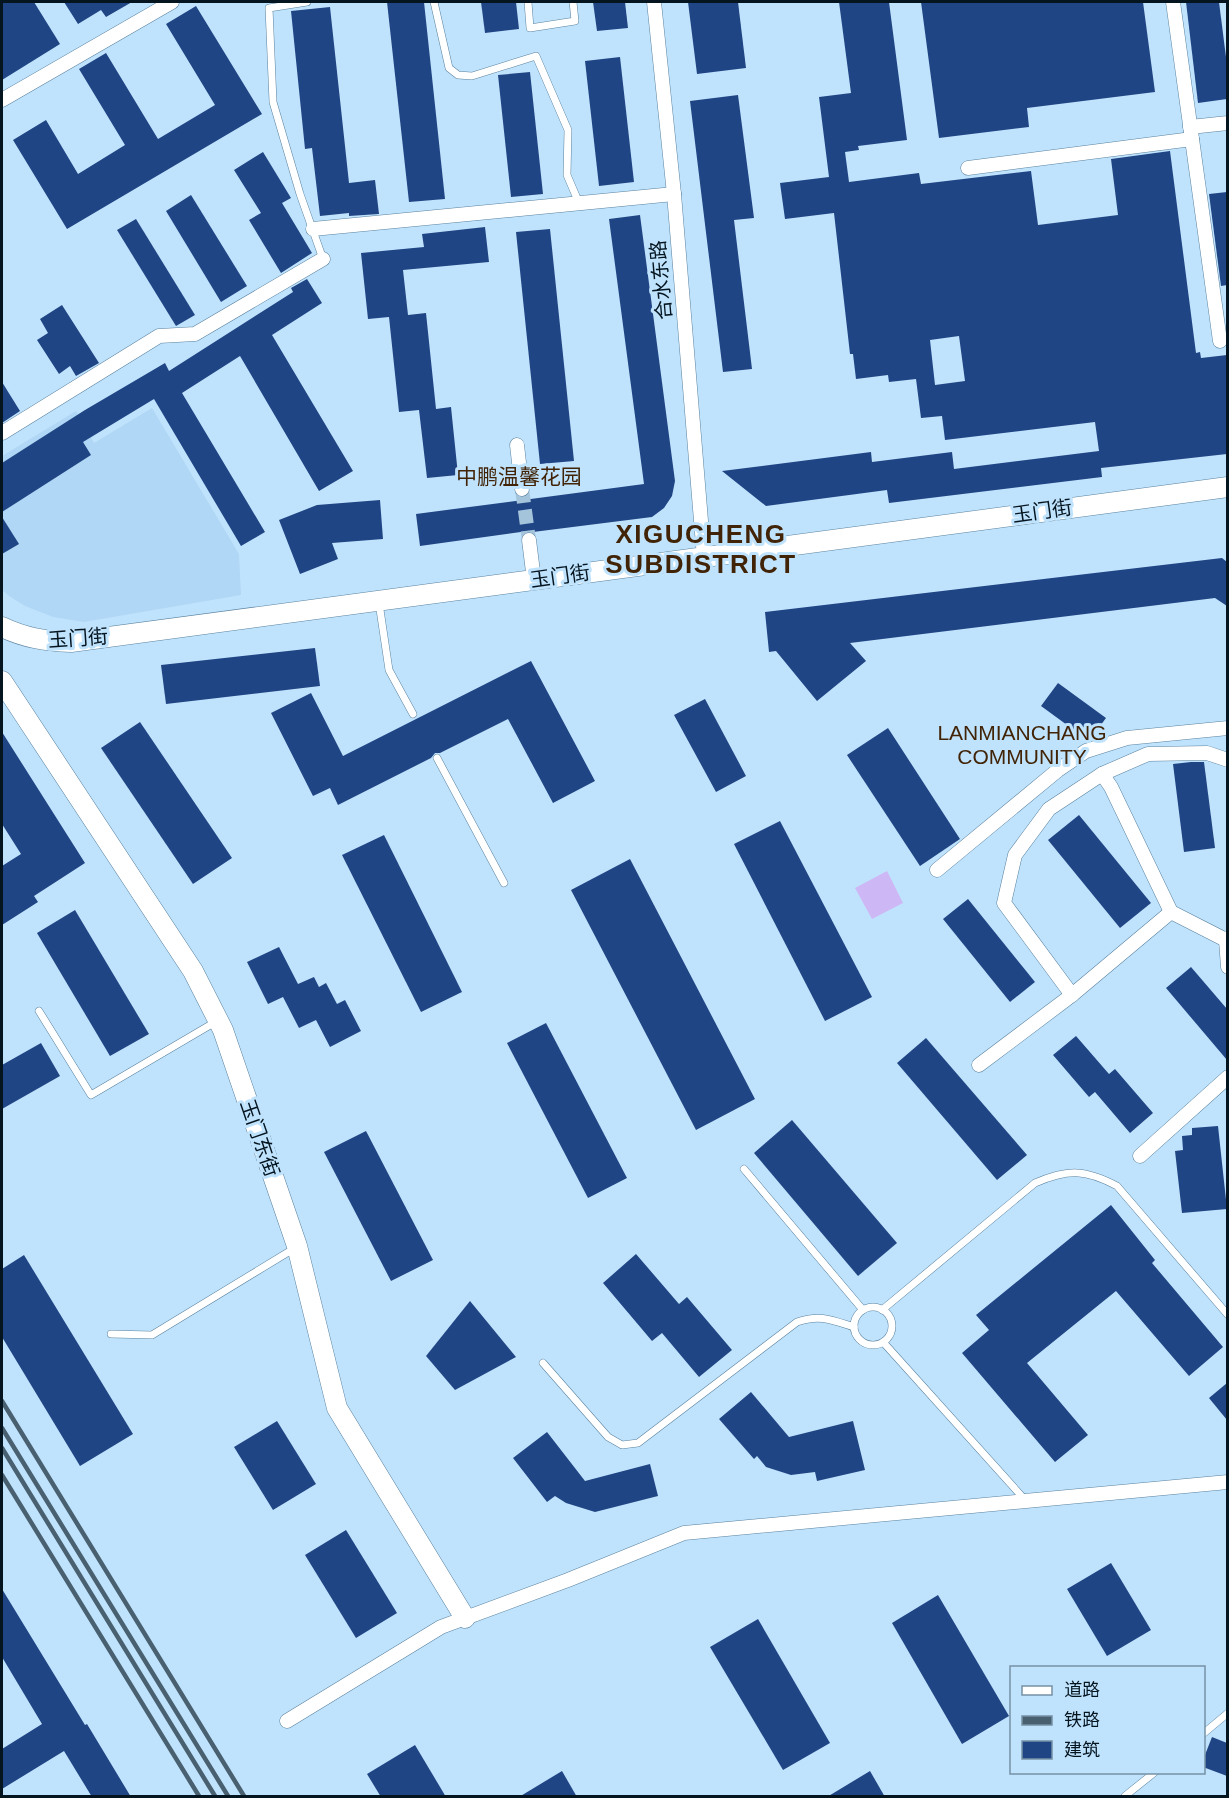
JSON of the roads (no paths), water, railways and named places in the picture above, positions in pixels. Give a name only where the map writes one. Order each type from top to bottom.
[{"type":"street","points":[[2,100],[172,2]]},
{"type":"street","name":"合水东路","points":[[654,2],[674,194],[704,556]]},
{"type":"street","points":[[1173,2],[1220,341]]},
{"type":"street","points":[[968,168],[1191,133],[1227,123]]},
{"type":"street","points":[[313,229],[674,194]]},
{"type":"street","points":[[2,433],[159,336],[195,334],[323,259]]},
{"type":"street","points":[[517,445],[522,489]]},
{"type":"street","name":"玉门街","points":[[2,627],[18,635],[40,641],[71,642],[1227,487]]},
{"type":"street","points":[[529,540],[534,580]]},
{"type":"street","name":"玉门东街","points":[[2,681],[193,971],[219,1020],[297,1246],[337,1408],[465,1618]]},
{"type":"street","points":[[937,870],[1058,770],[1086,752],[1127,738],[1227,728]]},
{"type":"street","points":[[1072,995],[1004,903],[1015,855],[1049,809],[1102,774],[1148,754],[1207,753],[1227,760]]},
{"type":"street","points":[[1102,774],[1111,787],[1171,912],[1227,939],[1227,967]]},
{"type":"street","points":[[979,1065],[1072,995],[1171,912]]},
{"type":"street","points":[[1140,1156],[1227,1077]]},
{"type":"street","points":[[287,1721],[441,1627],[568,1580],[684,1533],[1227,1482]]},
{"type":"lane","points":[[306,2],[269,8],[273,102],[300,194],[323,259]]},
{"type":"lane","points":[[434,2],[449,68],[458,75],[472,76],[536,56],[568,130],[567,175],[579,203]]},
{"type":"lane","points":[[528,2],[530,28],[575,21],[573,2]]},
{"type":"lane","points":[[378,601],[389,670],[413,714]]},
{"type":"lane","points":[[437,758],[504,883]]},
{"type":"lane","points":[[39,1011],[91,1095],[219,1020]]},
{"type":"lane","points":[[744,1169],[863,1310]]},
{"type":"lane","points":[[882,1310],[1035,1183],[1055,1174],[1077,1172],[1098,1176],[1117,1186],[1227,1315]]},
{"type":"lane","points":[[111,1334],[152,1335],[297,1246]]},
{"type":"lane","points":[[869,1308],[882,1310],[887,1314],[892,1326],[891,1332],[883,1342],[877,1345],[864,1343],[859,1339],[854,1327],[855,1320],[863,1310],[869,1308]]},
{"type":"lane","points":[[543,1364],[608,1437],[630,1445],[638,1443],[797,1322],[822,1317],[854,1327]]},
{"type":"lane","points":[[883,1342],[1026,1501]]},
{"type":"lane","points":[[1205,1731],[1227,1713]]},
{"type":"lane","points":[[1125,1797],[1154,1774]]},
{"type":"tunnel","points":[[522,489],[529,540]]},
{"type":"railway","points":[[2,1401],[244,1796]]},
{"type":"railway","points":[[2,1428],[228,1796]]},
{"type":"railway","points":[[2,1448],[215,1796]]},
{"type":"railway","points":[[2,1475],[199,1796]]},
{"type":"district","name":"中鹏温馨花园","points":[[519,477]]},
{"type":"district","name":"XIGUCHENG SUBDISTRICT","points":[[701,549]]},
{"type":"district","name":"LANMIANCHANG COMMUNITY","points":[[1022,745]]}]
